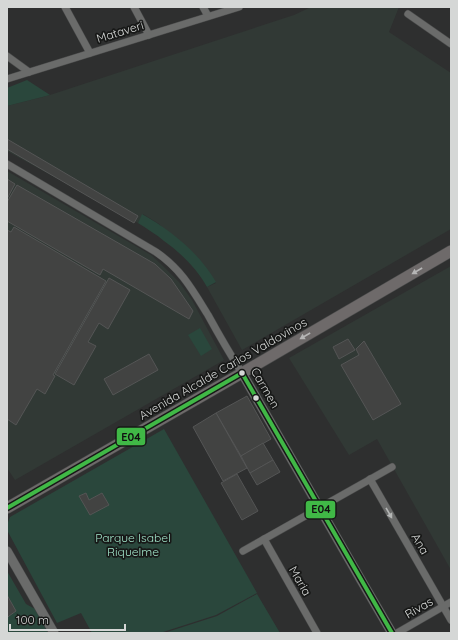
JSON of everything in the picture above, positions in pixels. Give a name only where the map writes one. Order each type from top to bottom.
[{"type":"main road","name":"Avenida Alcalde Carlos Valdovinos","points":[[7,508],[451,251]]},
{"type":"street","points":[[65,7],[90,53]]},
{"type":"street","points":[[134,7],[149,35]]},
{"type":"street","points":[[203,7],[208,16]]},
{"type":"street","name":"Mataveri","points":[[7,79],[239,7]]},
{"type":"street","points":[[408,14],[451,44]]},
{"type":"street","points":[[7,56],[30,72]]},
{"type":"street","name":"Carmen","points":[[7,164],[156,252],[177,269],[191,287],[234,359],[392,633]]},
{"type":"street","points":[[243,551],[392,467]]},
{"type":"street","name":"Ana","points":[[370,479],[451,620]]},
{"type":"street","name":"Maria","points":[[264,540],[317,633]]},
{"type":"street","points":[[7,551],[54,633]]},
{"type":"street","name":"Rivas","points":[[397,633],[451,602]]},
{"type":"shaded area","points":[[311,7],[399,7],[389,32],[451,73],[451,229],[242,350],[207,287],[216,283],[159,224],[143,214],[138,223],[7,151],[7,106],[50,95],[294,15]]},
{"type":"shaded area","points":[[7,171],[151,255],[179,282],[192,300],[224,360],[15,480],[7,468]]},
{"type":"shaded area","points":[[451,266],[451,570],[377,439],[349,455],[289,358]]},
{"type":"green space","points":[[27,80],[50,95],[7,106],[7,88]]},
{"type":"green space","points":[[142,214],[174,235],[193,252],[216,282],[207,287],[182,256],[158,236],[138,223]]},
{"type":"green space","points":[[200,328],[212,349],[201,356],[188,335]]},
{"type":"green space","name":"Parque Isabel Riquelme","points":[[164,429],[257,593],[216,615],[160,633],[92,633],[81,613],[57,623],[7,530],[10,517]]},
{"type":"green space","points":[[7,571],[26,604],[35,609],[48,633],[7,633]]},
{"type":"green space","points":[[257,594],[280,633],[164,633],[217,616]]},
{"type":"building","points":[[7,139],[138,216],[134,223],[7,149]]},
{"type":"building","points":[[7,179],[15,184],[7,199]]},
{"type":"building","points":[[17,185],[155,264],[171,279],[193,311],[189,319],[103,269],[100,275],[7,221],[7,202]]},
{"type":"building","points":[[14,227],[106,281],[53,375],[55,376],[45,394],[37,389],[16,425],[7,419],[7,230],[11,232]]},
{"type":"building","points":[[109,278],[130,290],[108,329],[99,323],[88,342],[96,346],[74,385],[55,374]]},
{"type":"building","points":[[348,339],[355,350],[339,359],[333,347]]},
{"type":"building","points":[[364,341],[401,404],[373,420],[341,365],[359,355],[356,349]]},
{"type":"building","points":[[149,354],[158,370],[113,395],[104,379]]},
{"type":"building","points":[[247,396],[271,439],[241,456],[216,413]]},
{"type":"building","points":[[216,413],[247,468],[223,481],[193,427]]},
{"type":"building","points":[[263,443],[273,460],[250,473],[241,456]]},
{"type":"building","points":[[273,460],[280,472],[257,485],[250,473]]},
{"type":"building","points":[[237,474],[258,511],[242,520],[221,483]]},
{"type":"building","points":[[86,493],[89,500],[102,493],[109,505],[90,515],[79,496]]},
{"type":"building","points":[[7,595],[16,611],[7,618]]},
{"type":"transit line","name":"E04","points":[[7,508],[242,373],[392,633]]}]
